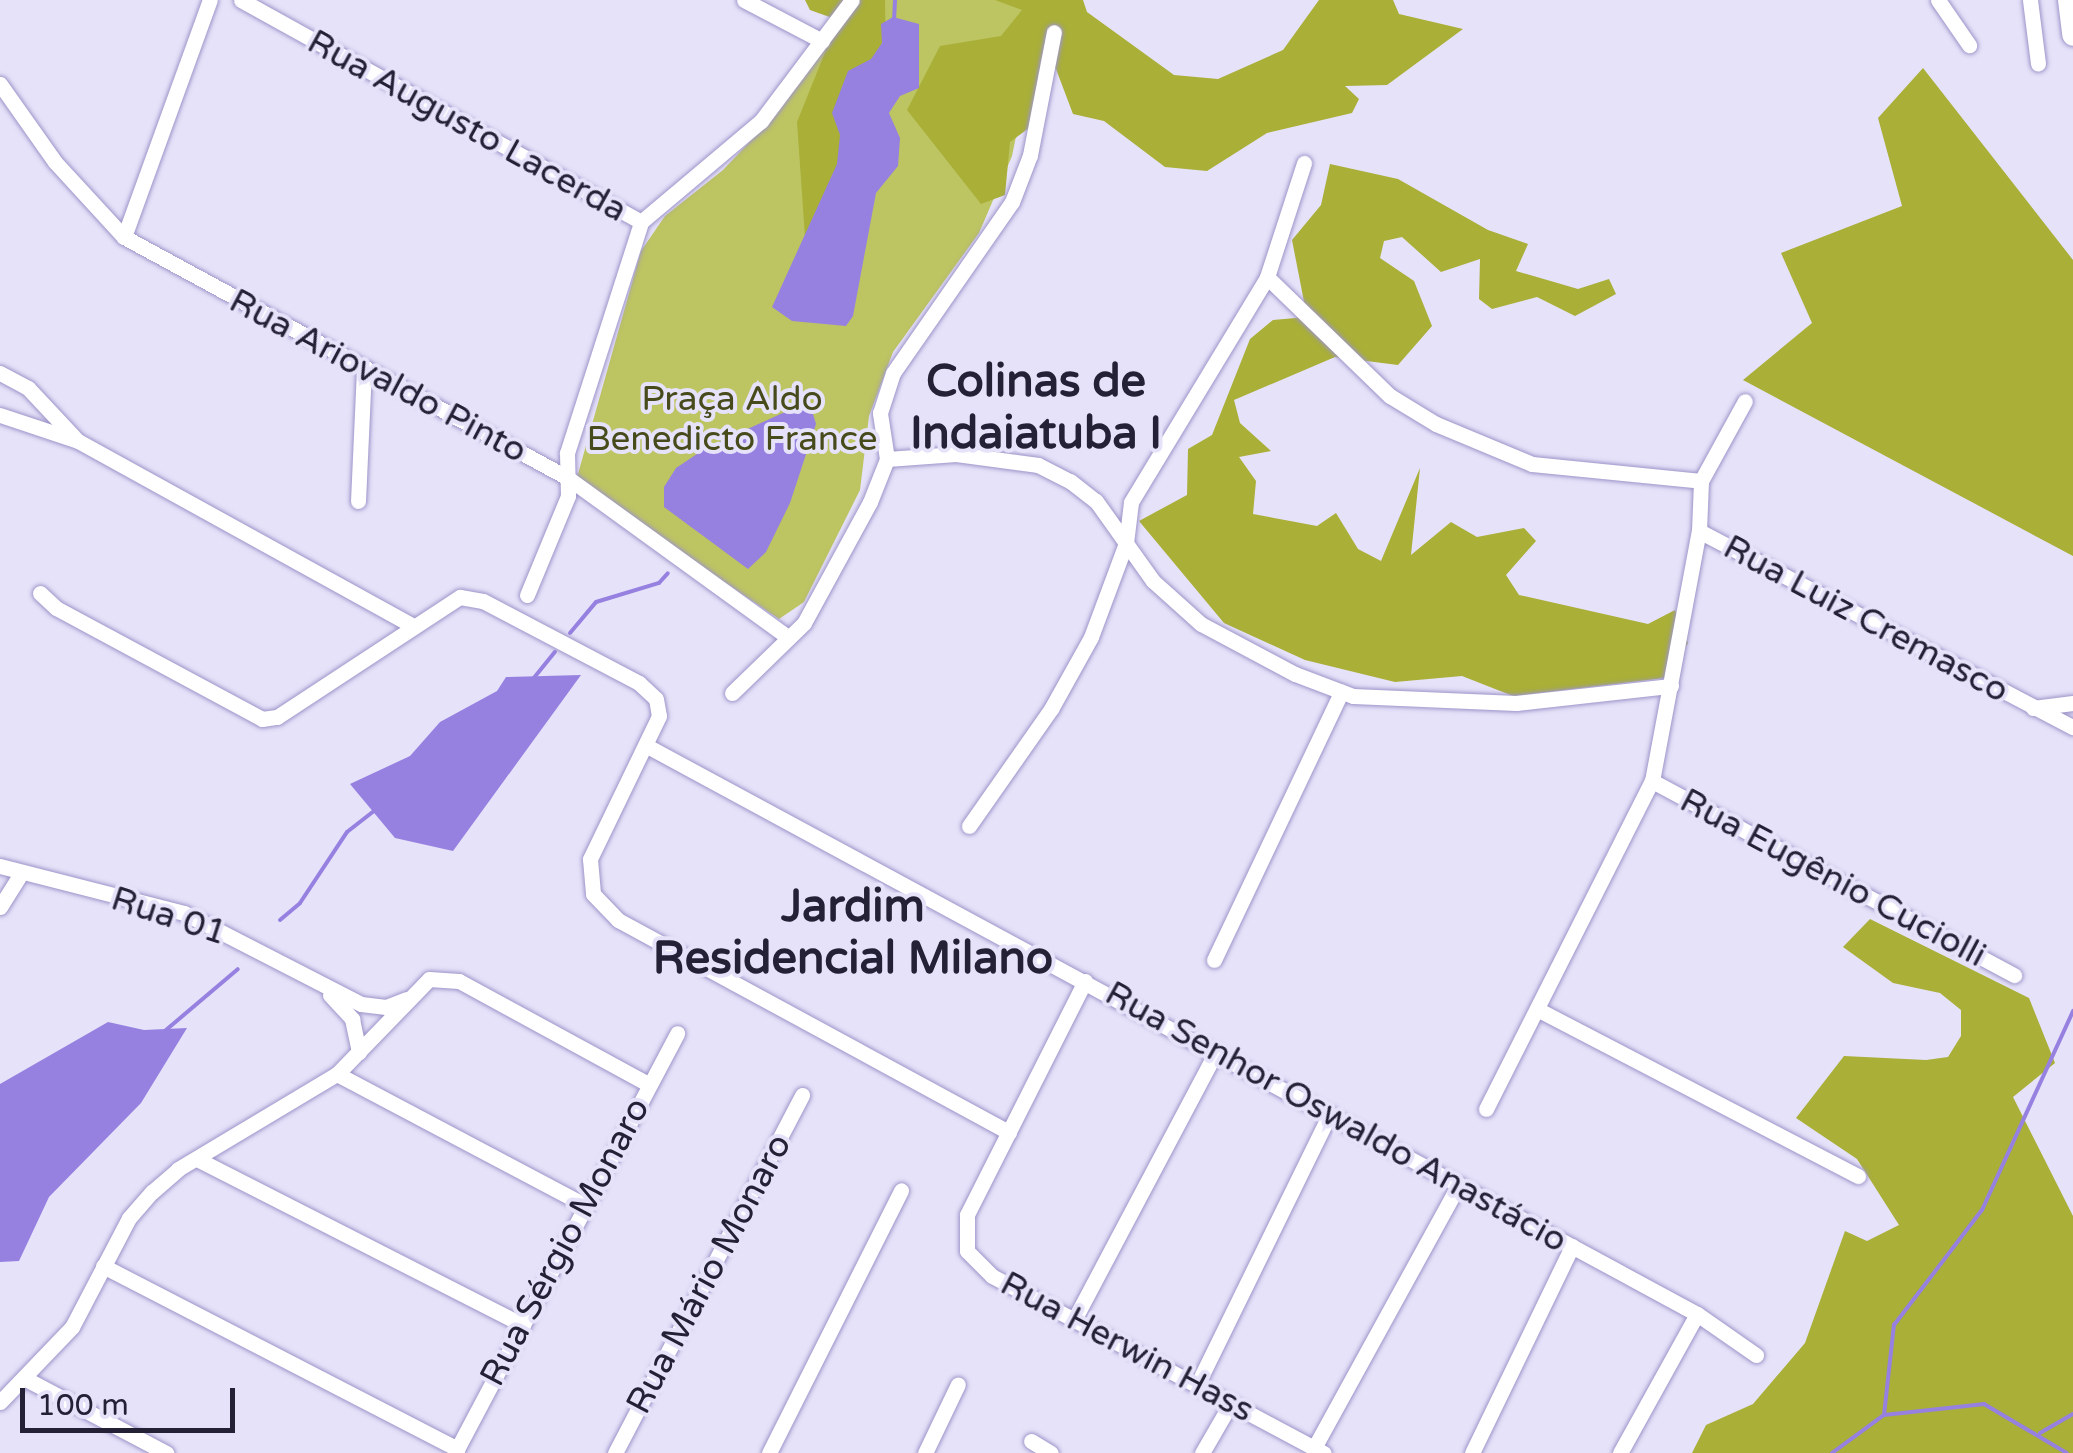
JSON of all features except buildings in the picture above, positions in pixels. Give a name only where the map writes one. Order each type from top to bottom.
[{"type":"street","points":[[124,236],[210,0]]},
{"type":"street","name":"Rua Augusto Lacerda","points":[[241,0],[641,222]]},
{"type":"street","points":[[744,0],[822,41]]},
{"type":"street","points":[[528,595],[568,496],[567,453],[641,222],[760,121],[852,0]]},
{"type":"street","points":[[1938,0],[1968,45]]},
{"type":"street","points":[[2030,0],[2038,63]]},
{"type":"street","points":[[2069,0],[2073,35]]},
{"type":"street","points":[[732,692],[804,623],[840,560],[887,458],[880,414],[893,373],[1012,202],[1030,155],[1054,32]]},
{"type":"street","name":"Rua Ariovaldo Pinto","points":[[0,84],[55,162],[124,236],[568,478],[788,637]]},
{"type":"street","points":[[969,826],[1083,651],[1126,544],[1131,502],[1267,278],[1304,163]]},
{"type":"street","points":[[1267,278],[1390,396],[1436,424],[1532,464],[1701,481]]},
{"type":"street","points":[[358,501],[364,370]]},
{"type":"street","points":[[0,373],[28,388],[78,441]]},
{"type":"street","points":[[1486,1109],[1652,781],[1698,531],[1701,481],[1745,401]]},
{"type":"street","points":[[0,415],[78,441],[410,624]]},
{"type":"street","points":[[887,458],[956,454],[1038,465],[1096,501],[1153,581],[1201,624],[1341,692],[1516,703],[1671,686]]},
{"type":"street","name":"Rua Luiz Cremasco","points":[[1698,531],[2073,727]]},
{"type":"street","points":[[40,592],[56,608],[262,719],[277,718],[410,624],[460,597],[483,601],[648,690],[659,707],[647,746],[590,859],[593,894],[618,920],[1009,1132],[1085,981]]},
{"type":"street","points":[[1214,960],[1341,692]]},
{"type":"street","name":"Rua Luiz Cremasco","points":[[2033,708],[2073,703]]},
{"type":"street","name":"Rua Senhor Oswaldo Anastácio","points":[[647,746],[1698,1314],[1756,1354]]},
{"type":"street","name":"Rua Eugênio Cuciolli","points":[[1652,781],[2014,975]]},
{"type":"street","name":"Rua 01","points":[[0,866],[184,913],[327,992],[374,1007],[411,998]]},
{"type":"street","points":[[0,907],[21,874]]},
{"type":"street","points":[[0,1402],[72,1327],[104,1266],[152,1192],[197,1159],[337,1074],[411,998],[438,977],[459,981],[648,1084]]},
{"type":"street","name":"Rua 01","points":[[327,992],[352,1020],[359,1052]]},
{"type":"street","points":[[1537,1009],[1858,1176]]},
{"type":"street","name":"Rua Sérgio Monaro","points":[[456,1451],[678,1033]]},
{"type":"street","points":[[1074,1320],[1216,1052]]},
{"type":"street","points":[[337,1074],[586,1206]]},
{"type":"street","name":"Rua Mário Monaro","points":[[616,1453],[802,1095]]},
{"type":"street","points":[[1197,1385],[1330,1114]]},
{"type":"street","name":"Rua Herwin Hass","points":[[1009,1132],[967,1215],[967,1251],[992,1276],[1319,1450]]},
{"type":"street","points":[[197,1159],[523,1326]]},
{"type":"street","points":[[1319,1450],[1458,1184]]},
{"type":"street","points":[[769,1453],[900,1190]]},
{"type":"street","points":[[1472,1453],[1572,1246]]},
{"type":"street","points":[[104,1266],[456,1451]]},
{"type":"street","points":[[1620,1453],[1698,1314]]},
{"type":"street","points":[[24,1378],[166,1453]]},
{"type":"street","points":[[925,1453],[958,1384]]},
{"type":"street","points":[[1202,1453],[1231,1404]]},
{"type":"street","points":[[1032,1441],[1051,1453]]},
{"type":"green space","name":"Praça Aldo Benedicto France","points":[[860,0],[1044,0],[1012,156],[979,233],[893,352],[869,416],[860,490],[804,602],[779,619],[576,481],[641,251],[665,216],[723,170],[778,112]]},
{"type":"shaded area","points":[[805,0],[885,0],[886,65],[849,171],[806,251],[797,122],[838,20],[810,10]]},
{"type":"shaded area","points":[[995,0],[1083,0],[1087,12],[1174,75],[1218,79],[1283,50],[1319,0],[1393,0],[1399,14],[1463,29],[1387,85],[1345,86],[1359,99],[1352,113],[1267,133],[1207,171],[1165,167],[1104,121],[1073,114],[1056,69],[1041,59],[1040,120],[1010,142],[1005,195],[981,204],[907,110],[940,46],[1001,36],[1022,10]]},
{"type":"shaded area","points":[[893,17],[919,24],[919,88],[900,96],[889,113],[900,138],[898,166],[876,193],[853,316],[846,326],[792,321],[772,307],[837,164],[840,135],[832,113],[848,71],[871,59],[882,43],[881,24]]},
{"type":"shaded area","points":[[1923,68],[2073,260],[2073,556],[1743,380],[1812,323],[1781,253],[1902,206],[1878,118]]},
{"type":"shaded area","points":[[1330,164],[1398,179],[1488,230],[1528,244],[1516,271],[1578,289],[1609,279],[1616,294],[1575,316],[1537,297],[1492,309],[1479,299],[1480,259],[1441,272],[1402,237],[1384,241],[1380,258],[1414,281],[1432,326],[1398,365],[1335,357],[1234,400],[1240,423],[1271,451],[1239,457],[1256,481],[1253,514],[1317,526],[1336,513],[1358,549],[1381,561],[1420,468],[1411,555],[1451,522],[1477,537],[1524,528],[1536,541],[1506,575],[1519,595],[1648,624],[1675,610],[1688,643],[1665,678],[1513,696],[1462,676],[1395,682],[1305,660],[1224,623],[1139,521],[1187,495],[1188,449],[1212,435],[1250,339],[1273,320],[1307,317],[1292,240],[1321,205]]},
{"type":"shaded area","points":[[798,406],[813,414],[816,424],[790,503],[766,552],[748,569],[664,507],[664,487],[676,468],[706,448]]},
{"type":"shaded area","points":[[581,675],[453,851],[395,838],[350,784],[410,756],[440,722],[497,691],[506,677]]},
{"type":"shaded area","points":[[1870,919],[2029,998],[2055,1063],[2013,1097],[2073,1216],[2073,1453],[1692,1453],[1706,1425],[1753,1404],[1805,1343],[1845,1231],[1867,1241],[1899,1225],[1857,1159],[1796,1118],[1844,1056],[1926,1060],[1948,1057],[1961,1036],[1961,1010],[1940,993],[1893,983],[1843,947]]},
{"type":"shaded area","points":[[108,1022],[144,1030],[187,1028],[141,1103],[49,1197],[19,1261],[0,1262],[0,1084]]},
{"type":"waterway","points":[[894,20],[895,0]]},
{"type":"waterway","points":[[570,633],[596,602],[659,583],[668,573]]},
{"type":"waterway","points":[[533,679],[555,652]]},
{"type":"waterway","points":[[280,920],[300,903],[347,832],[376,809]]},
{"type":"waterway","points":[[166,1030],[238,969]]},
{"type":"waterway","points":[[1884,1415],[1894,1325],[1982,1210],[2073,1011]]},
{"type":"waterway","points":[[1832,1453],[1884,1415],[1984,1404],[2067,1453]]},
{"type":"waterway","points":[[2040,1433],[2073,1414]]},
{"type":"district","name":"Colinas de Indaiatuba I","points":[[1036,409]]},
{"type":"district","name":"Jardim Residencial Milano","points":[[853,934]]}]
